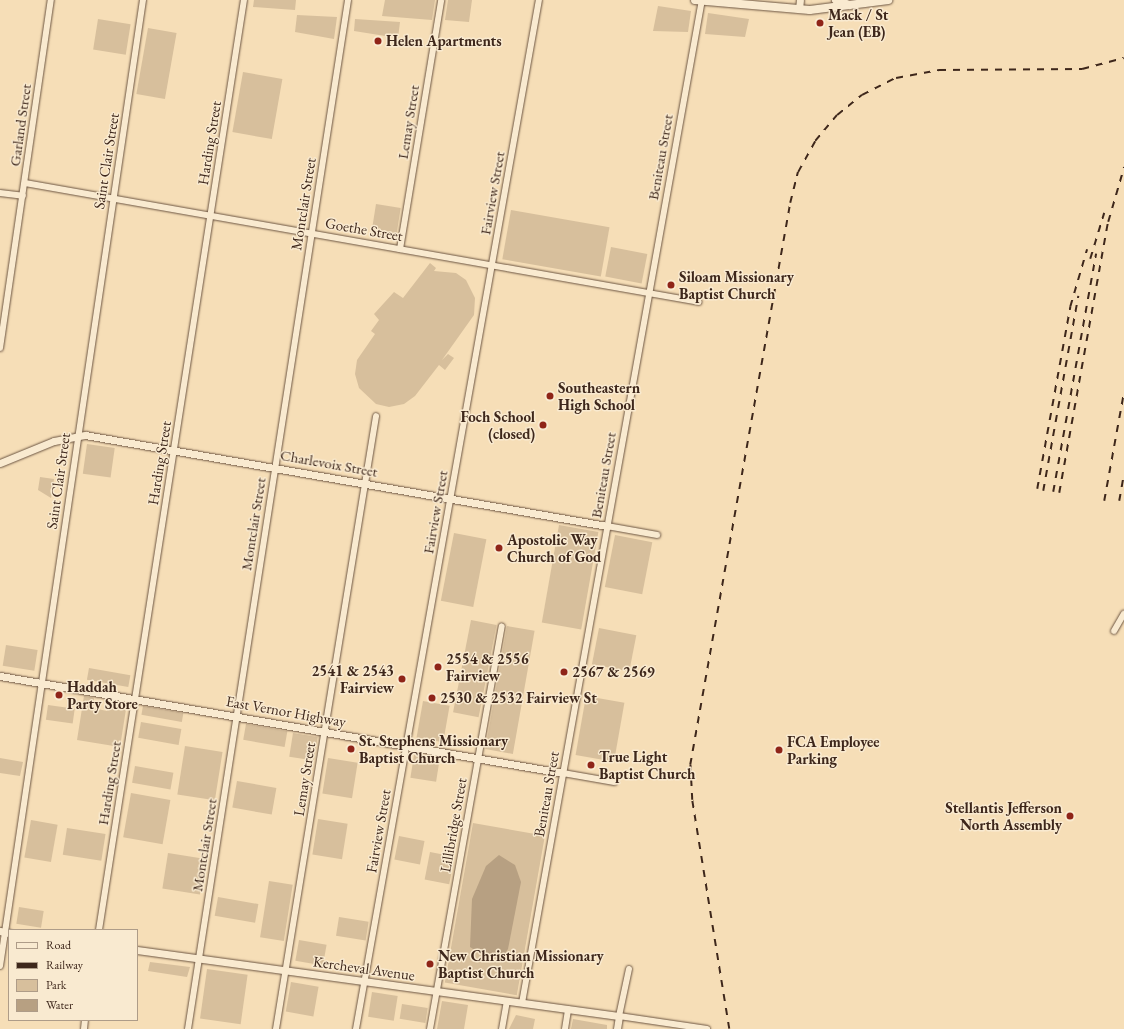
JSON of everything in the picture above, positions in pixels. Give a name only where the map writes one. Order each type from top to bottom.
[{"type":"main road","points":[[699,0],[799,9],[852,6],[888,0]]},
{"type":"main road","points":[[836,0],[852,6]]},
{"type":"street","name":"Garland Street","points":[[0,348],[51,0]]},
{"type":"street","name":"Saint Clair Street","points":[[0,966],[143,0]]},
{"type":"street","name":"Harding Street","points":[[99,929],[244,0]]},
{"type":"street","name":"Montclair Street","points":[[188,1029],[348,0]]},
{"type":"street","name":"Lemay Street","points":[[400,249],[441,0]]},
{"type":"street","name":"Fairview Street","points":[[356,1029],[539,0]]},
{"type":"street","name":"Beniteau Street","points":[[522,1003],[649,293],[699,0]]},
{"type":"street","points":[[799,9],[800,0]]},
{"type":"street","name":"Goethe Street","points":[[25,183],[699,302]]},
{"type":"street","points":[[0,193],[23,196]]},
{"type":"street","name":"Lemay Street","points":[[276,1029],[376,416]]},
{"type":"street","name":"Charlevoix Street","points":[[0,463],[54,441],[78,436],[174,448],[657,535]]},
{"type":"street","points":[[1114,631],[1124,614]]},
{"type":"street","name":"Lillibridge Street","points":[[430,1029],[502,626]]},
{"type":"street","name":"East Vernor Highway","points":[[0,676],[135,697],[614,782]]},
{"type":"street","name":"Kercheval Avenue","points":[[138,950],[707,1029]]},
{"type":"street","points":[[617,1029],[629,969]]},
{"type":"street","points":[[502,1029],[507,1001]]},
{"type":"street","points":[[565,1029],[568,1009]]},
{"type":"green space","points":[[254,0],[296,0],[295,10],[253,7]]},
{"type":"green space","points":[[385,0],[435,0],[432,20],[382,16]]},
{"type":"green space","points":[[448,0],[472,0],[469,22],[445,20]]},
{"type":"green space","points":[[658,6],[691,11],[688,32],[653,31]]},
{"type":"green space","points":[[708,13],[749,19],[745,37],[705,34]]},
{"type":"green space","points":[[297,15],[337,17],[334,39],[295,32]]},
{"type":"green space","points":[[98,19],[131,24],[126,55],[93,50]]},
{"type":"green space","points":[[355,19],[400,22],[398,38],[354,31]]},
{"type":"green space","points":[[148,28],[177,33],[165,99],[136,94]]},
{"type":"green space","points":[[243,72],[282,79],[272,139],[232,132]]},
{"type":"green space","points":[[376,204],[401,208],[396,240],[371,236]]},
{"type":"green space","points":[[511,210],[609,227],[601,277],[502,259]]},
{"type":"green space","points":[[611,247],[647,254],[642,284],[605,276]]},
{"type":"green space","points":[[430,263],[436,268],[434,271],[456,273],[466,280],[475,298],[474,315],[442,360],[448,354],[454,358],[445,370],[439,365],[415,396],[404,404],[389,407],[376,404],[359,388],[355,374],[357,360],[375,334],[371,331],[379,320],[374,314],[394,292],[403,298]]},
{"type":"green space","points":[[87,444],[115,448],[111,478],[83,474]]},
{"type":"green space","points":[[40,477],[54,479],[51,498],[38,490]]},
{"type":"green space","points":[[559,525],[598,532],[581,629],[542,622]]},
{"type":"green space","points":[[454,533],[486,539],[473,607],[441,601]]},
{"type":"green space","points":[[615,535],[652,542],[642,594],[605,587]]},
{"type":"green space","points":[[471,620],[497,625],[479,717],[453,712]]},
{"type":"green space","points":[[507,626],[535,631],[513,754],[485,749]]},
{"type":"green space","points":[[599,628],[636,635],[629,672],[592,664]]},
{"type":"green space","points":[[6,645],[38,650],[34,671],[3,666]]},
{"type":"green space","points":[[89,668],[130,675],[128,687],[87,680]]},
{"type":"green space","points":[[84,696],[94,698],[93,708],[107,711],[109,700],[127,703],[120,747],[77,740]]},
{"type":"green space","points":[[586,696],[624,703],[614,762],[576,755]]},
{"type":"green space","points":[[423,701],[450,706],[443,742],[417,737]]},
{"type":"green space","points":[[48,705],[75,709],[73,724],[46,720]]},
{"type":"green space","points":[[143,706],[183,713],[182,722],[141,715]]},
{"type":"green space","points":[[141,722],[181,729],[179,745],[138,738]]},
{"type":"green space","points":[[246,724],[287,731],[285,747],[243,740]]},
{"type":"green space","points":[[293,733],[318,737],[314,761],[289,757]]},
{"type":"green space","points":[[185,746],[223,752],[215,800],[177,794]]},
{"type":"green space","points":[[414,755],[440,759],[436,782],[410,778]]},
{"type":"green space","points":[[0,758],[23,762],[20,776],[0,773]]},
{"type":"green space","points":[[328,758],[358,763],[352,798],[322,794]]},
{"type":"green space","points":[[135,766],[173,773],[170,790],[132,783]]},
{"type":"green space","points":[[237,781],[276,788],[272,815],[232,808]]},
{"type":"green space","points":[[131,793],[170,800],[163,844],[123,837]]},
{"type":"green space","points":[[318,819],[348,824],[342,859],[312,855]]},
{"type":"green space","points":[[31,820],[58,825],[51,862],[24,857]]},
{"type":"green space","points":[[473,823],[545,836],[517,995],[445,983]]},
{"type":"green space","points":[[67,828],[106,834],[101,861],[63,855]]},
{"type":"green space","points":[[399,836],[425,841],[420,865],[394,860]]},
{"type":"green space","points":[[430,852],[455,857],[449,884],[425,879]]},
{"type":"green space","points":[[168,853],[206,859],[200,895],[162,889]]},
{"type":"green space","points":[[269,881],[293,885],[284,941],[260,937]]},
{"type":"green space","points":[[218,897],[258,904],[255,923],[215,916]]},
{"type":"green space","points":[[19,907],[44,911],[41,928],[16,924]]},
{"type":"green space","points":[[339,917],[369,922],[366,940],[336,936]]},
{"type":"green space","points":[[299,940],[327,945],[323,966],[295,961]]},
{"type":"green space","points":[[150,962],[190,967],[187,977],[148,971]]},
{"type":"green space","points":[[207,969],[248,975],[241,1024],[200,1019]]},
{"type":"green space","points":[[291,982],[319,987],[313,1016],[286,1012]]},
{"type":"green space","points":[[372,992],[398,996],[394,1021],[368,1017]]},
{"type":"green space","points":[[442,1001],[468,1005],[464,1029],[437,1029]]},
{"type":"green space","points":[[402,1004],[428,1008],[425,1023],[400,1019]]},
{"type":"green space","points":[[516,1015],[535,1019],[533,1029],[509,1029]]},
{"type":"green space","points":[[573,1019],[607,1025],[607,1029],[571,1029]]},
{"type":"water","points":[[499,855],[515,865],[521,882],[508,949],[504,955],[490,960],[470,947],[472,899],[486,866]]},
{"type":"railway","points":[[729,1029],[692,800],[690,765],[790,203],[798,172],[815,141],[837,115],[862,95],[896,78],[939,70],[1082,69],[1124,58]]},
{"type":"railway","points":[[1059,493],[1108,222],[1124,167]]},
{"type":"railway","points":[[1090,259],[1104,213]]},
{"type":"railway","points":[[1037,489],[1070,307],[1087,249]]},
{"type":"railway","points":[[1053,492],[1096,254]]},
{"type":"railway","points":[[1043,491],[1078,296]]},
{"type":"railway","points":[[1104,501],[1124,391]]},
{"type":"railway","points":[[1119,501],[1124,473]]},
{"type":"place","name":"Mack / St Jean (EB)","points":[[820,23]]},
{"type":"place","name":"Helen Apartments","points":[[378,41]]},
{"type":"place","name":"Siloam Missionary Baptist Church","points":[[671,285]]},
{"type":"place","name":"Southeastern High School","points":[[550,396]]},
{"type":"place","name":"Foch School (closed)","points":[[543,425]]},
{"type":"place","name":"Apostolic Way Church of God","points":[[499,548]]},
{"type":"place","name":"2554 & 2556 Fairview","points":[[438,667]]},
{"type":"place","name":"2567 & 2569","points":[[564,672]]},
{"type":"place","name":"2541 & 2543 Fairview","points":[[402,679]]},
{"type":"place","name":"Haddah Party Store","points":[[59,695]]},
{"type":"place","name":"2530 & 2532 Fairview St","points":[[432,698]]},
{"type":"place","name":"St. Stephens Missionary Baptist Church","points":[[351,749]]},
{"type":"place","name":"FCA Employee Parking","points":[[779,750]]},
{"type":"place","name":"True Light Baptist Church","points":[[591,765]]},
{"type":"place","name":"Stellantis Jefferson North Assembly","points":[[1070,816]]},
{"type":"place","name":"New Christian Missionary Baptist Church","points":[[430,964]]}]
